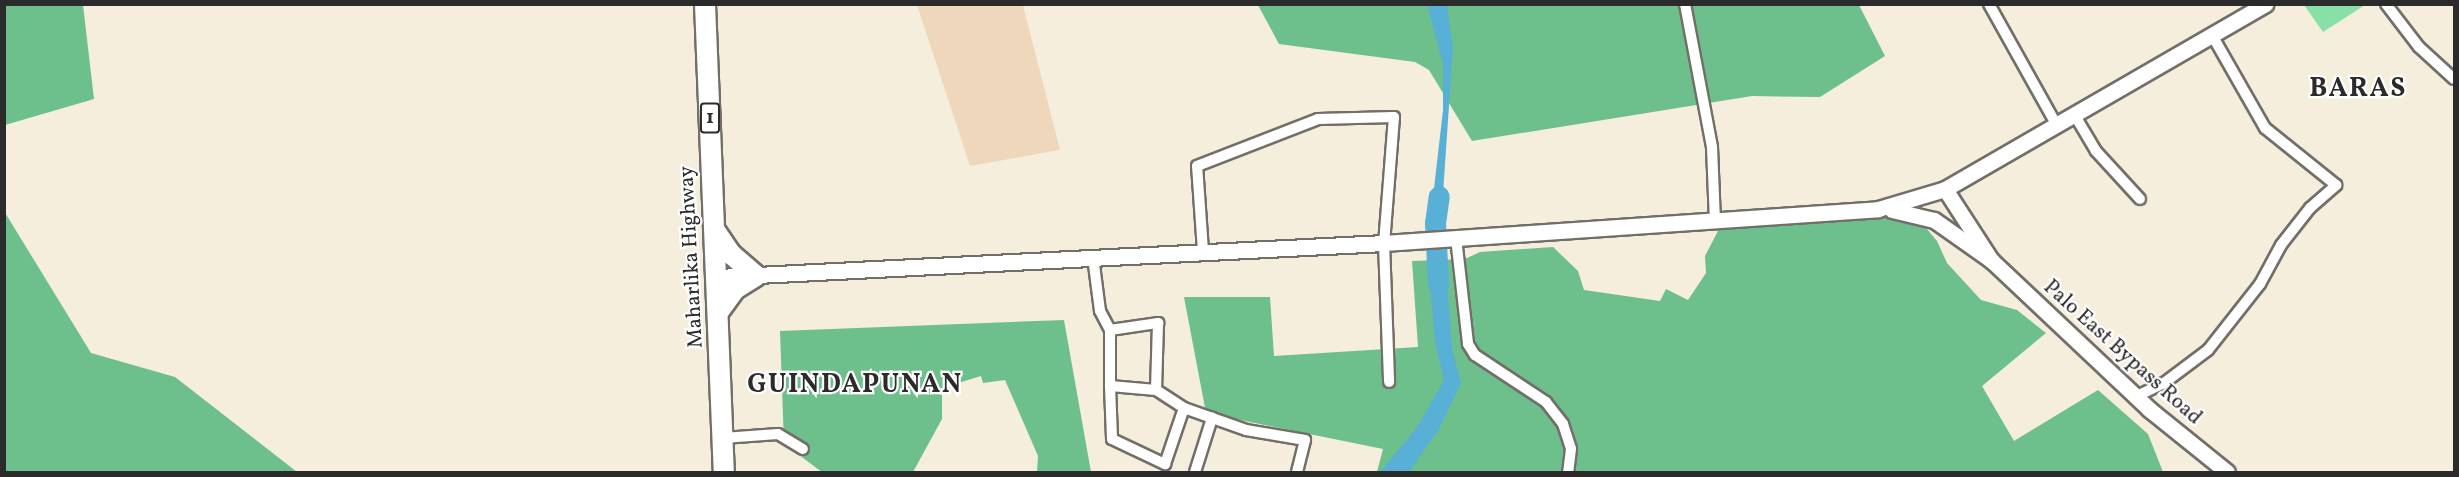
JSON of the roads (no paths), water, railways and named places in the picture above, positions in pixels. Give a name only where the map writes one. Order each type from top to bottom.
[{"type":"highway","name":"Maharlika Highway","points":[[705,4],[718,277],[724,472]]},
{"type":"highway","points":[[716,232],[731,254],[756,276],[735,289],[719,311]]},
{"type":"main road","points":[[718,277],[1384,243],[1878,209],[1923,198],[1945,189],[2265,4]]},
{"type":"main road","name":"Palo East Bypass Road","points":[[1945,189],[1991,260]]},
{"type":"main road","name":"Palo East Bypass Road","points":[[1923,198],[1919,207],[1991,260],[2135,397],[2227,472]]},
{"type":"main road","name":"Palo East Bypass Road","points":[[1878,209],[1904,210],[1934,220]]},
{"type":"street","points":[[1685,4],[1712,147],[1715,222]]},
{"type":"street","points":[[1989,4],[2056,124]]},
{"type":"street","points":[[2386,4],[2419,47],[2454,79]]},
{"type":"street","points":[[2135,397],[2164,383],[2208,350],[2260,284],[2281,245],[2310,208],[2336,185],[2265,129],[2212,35]]},
{"type":"street","points":[[2074,114],[2096,151],[2140,199]]},
{"type":"street","points":[[1203,251],[1197,166],[1318,119],[1394,117],[1384,243],[1389,382]]},
{"type":"street","points":[[1452,239],[1468,344],[1475,355],[1546,402],[1563,424],[1571,450],[1568,472]]},
{"type":"street","points":[[1093,257],[1100,311],[1110,330],[1112,440],[1165,465],[1184,408]]},
{"type":"street","points":[[1110,330],[1158,323],[1156,390]]},
{"type":"street","points":[[1110,386],[1156,390],[1184,408],[1246,430],[1305,440],[1297,472]]},
{"type":"street","points":[[1195,472],[1212,418]]},
{"type":"street","points":[[723,438],[778,434],[803,449]]},
{"type":"water","points":[[1427,5],[1447,5],[1453,47],[1441,223],[1430,223],[1443,110],[1443,64]]},
{"type":"water","points":[[1428,256],[1445,256],[1452,348],[1461,383],[1439,429],[1409,472],[1380,472],[1418,426],[1444,380],[1435,342]]},
{"type":"waterway","points":[[1438,284],[1435,223],[1439,196]]},
{"type":"district","name":"BARAS","points":[[2358,90]]},
{"type":"district","name":"GUINDAPUNAN","points":[[855,386]]}]
